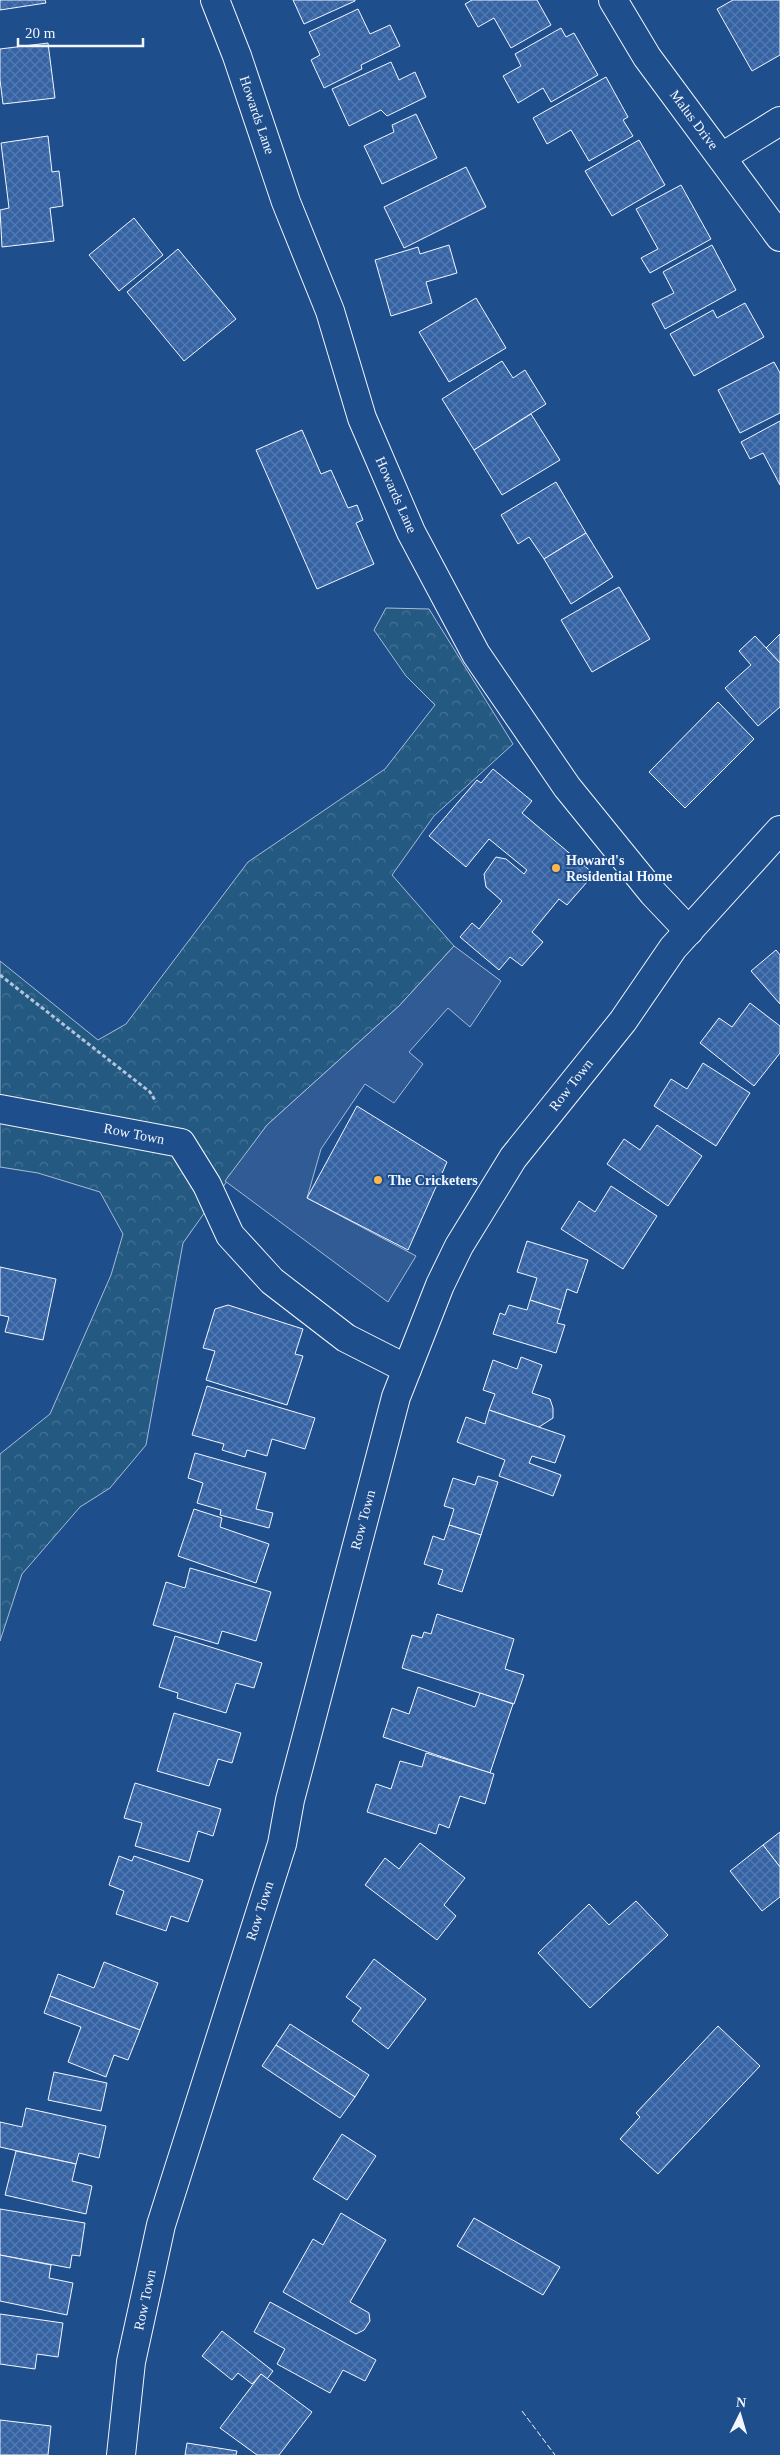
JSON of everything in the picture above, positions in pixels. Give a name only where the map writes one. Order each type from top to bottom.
[{"type":"street","name":"Howards Lane","points":[[215,0],[237,56],[286,202],[330,311],[362,418],[411,532],[476,654],[567,787],[653,894],[689,931]]},
{"type":"street","name":"Malus Drive","points":[[613,0],[647,57],[780,237]]},
{"type":"street","points":[[722,157],[780,121]]},
{"type":"street","name":"Row Town","points":[[121,2455],[131,2362],[161,2225],[282,1844],[290,1800],[396,1397],[440,1285],[459,1246],[513,1158],[623,1021],[673,948],[780,830]]},
{"type":"street","name":"Row Town","points":[[0,1109],[180,1143],[208,1185],[230,1235],[272,1281],[346,1338],[407,1369]]},
{"type":"path","points":[[0,975],[150,1092],[180,1143]]},
{"type":"green space","points":[[386,608],[429,609],[513,744],[434,816],[392,875],[454,946],[399,1006],[267,1125],[183,1243],[146,1445],[110,1488],[80,1507],[22,1574],[0,1641],[0,1454],[50,1414],[111,1275],[123,1234],[100,1192],[38,1173],[0,1167],[0,961],[98,1040],[126,1024],[248,862],[385,769],[435,705],[406,676],[374,630]]},
{"type":"shaded area","points":[[454,946],[501,981],[470,1027],[448,1008],[409,1052],[423,1064],[394,1103],[365,1084],[321,1149],[307,1198],[416,1256],[388,1302],[225,1181],[267,1125],[399,1006]]},
{"type":"building","points":[[0,0],[45,0],[46,3],[0,10]]},
{"type":"building","points":[[293,0],[355,0],[355,1],[304,24]]},
{"type":"building","points":[[472,0],[537,0],[551,25],[511,48],[494,18],[478,27],[465,4]]},
{"type":"building","points":[[733,0],[780,0],[780,55],[752,71],[717,9]]},
{"type":"building","points":[[358,9],[370,34],[390,25],[400,46],[361,65],[362,69],[324,88],[311,60],[320,55],[309,32]]},
{"type":"building","points":[[561,28],[566,37],[574,33],[598,75],[551,102],[543,88],[518,103],[503,76],[521,66],[515,54]]},
{"type":"building","points":[[48,43],[55,98],[3,104],[0,80],[0,49]]},
{"type":"building","points":[[391,62],[399,80],[415,72],[426,97],[387,116],[381,110],[349,126],[332,89]]},
{"type":"building","points":[[606,77],[628,117],[623,120],[633,136],[589,161],[571,130],[547,144],[533,118]]},
{"type":"building","points":[[416,114],[437,158],[382,184],[364,146],[394,132],[392,125]]},
{"type":"building","points":[[48,136],[52,172],[59,171],[63,206],[50,208],[54,241],[2,247],[0,210],[9,208],[1,143]]},
{"type":"building","points":[[639,140],[665,185],[612,216],[585,171]]},
{"type":"building","points":[[466,167],[486,207],[404,248],[384,207]]},
{"type":"building","points":[[681,185],[711,239],[650,273],[641,258],[658,249],[636,209]]},
{"type":"building","points":[[134,218],[163,255],[119,291],[89,255]]},
{"type":"building","points":[[449,245],[457,273],[426,282],[432,303],[391,316],[375,260],[418,247],[420,254]]},
{"type":"building","points":[[712,245],[736,290],[665,329],[652,304],[674,293],[663,272]]},
{"type":"building","points":[[178,249],[236,319],[184,361],[127,292]]},
{"type":"building","points":[[476,298],[506,348],[449,382],[419,332]]},
{"type":"building","points":[[745,303],[764,337],[694,376],[670,334],[713,310],[717,318]]},
{"type":"building","points":[[502,361],[513,378],[525,370],[546,404],[474,450],[442,399]]},
{"type":"building","points":[[774,362],[780,373],[780,413],[740,433],[718,390]]},
{"type":"building","points":[[531,414],[560,460],[502,495],[474,450]]},
{"type":"building","points":[[780,421],[780,485],[763,453],[750,459],[741,442]]},
{"type":"building","points":[[302,430],[321,474],[331,470],[348,508],[357,505],[363,520],[356,523],[374,564],[317,589],[256,450]]},
{"type":"building","points":[[556,482],[586,533],[544,559],[529,537],[518,544],[501,515]]},
{"type":"building","points":[[586,533],[613,577],[571,604],[544,559]]},
{"type":"building","points":[[619,587],[650,639],[592,672],[561,620]]},
{"type":"building","points":[[780,634],[780,663],[766,648]]},
{"type":"building","points":[[755,636],[780,663],[780,707],[758,726],[725,688],[751,665],[739,651]]},
{"type":"building","points":[[718,702],[754,739],[685,808],[649,772]]},
{"type":"building","name":"Howard's Residential Home","points":[[493,769],[532,801],[522,813],[594,874],[567,905],[559,899],[532,932],[543,942],[522,966],[510,957],[499,970],[460,937],[472,923],[479,929],[502,901],[486,887],[484,874],[496,857],[506,859],[524,874],[527,870],[489,839],[466,867],[429,836],[477,780],[481,783]]},
{"type":"building","points":[[776,950],[780,955],[780,1004],[751,971]]},
{"type":"building","points":[[750,1003],[780,1026],[780,1053],[754,1086],[700,1043],[719,1018],[732,1027]]},
{"type":"building","points":[[703,1063],[750,1093],[716,1146],[654,1106],[671,1079],[687,1089]]},
{"type":"building","name":"The Cricketers","points":[[357,1106],[447,1162],[408,1250],[307,1198]]},
{"type":"building","points":[[657,1125],[702,1156],[668,1206],[607,1164],[624,1139],[640,1150]]},
{"type":"building","points":[[611,1186],[657,1216],[623,1269],[561,1229],[579,1201],[595,1212]]},
{"type":"building","points":[[527,1241],[588,1260],[577,1293],[567,1289],[561,1310],[530,1300],[537,1278],[517,1272]]},
{"type":"building","points":[[0,1267],[56,1279],[43,1340],[5,1332],[9,1317],[0,1315]]},
{"type":"building","points":[[530,1300],[561,1310],[557,1323],[565,1325],[556,1353],[493,1334],[500,1313],[505,1315],[509,1305],[527,1310]]},
{"type":"building","points":[[228,1305],[303,1329],[295,1354],[303,1356],[287,1405],[206,1380],[215,1351],[203,1348],[215,1309]]},
{"type":"building","points":[[521,1357],[542,1365],[532,1393],[550,1399],[553,1408],[553,1418],[539,1427],[489,1410],[495,1394],[483,1390],[493,1360],[517,1369]]},
{"type":"building","points":[[207,1386],[315,1418],[305,1449],[272,1439],[267,1456],[247,1450],[245,1457],[222,1450],[224,1444],[192,1435]]},
{"type":"building","points":[[489,1410],[565,1436],[555,1463],[532,1456],[529,1463],[561,1475],[553,1496],[499,1476],[505,1460],[457,1442],[466,1417],[485,1424]]},
{"type":"building","points":[[195,1453],[266,1473],[256,1509],[273,1513],[269,1528],[220,1515],[221,1510],[197,1503],[203,1483],[188,1478]]},
{"type":"building","points":[[478,1476],[498,1482],[481,1535],[449,1525],[454,1509],[444,1506],[453,1478],[475,1485]]},
{"type":"building","points":[[194,1509],[222,1518],[220,1527],[269,1544],[256,1583],[178,1556]]},
{"type":"building","points":[[449,1525],[481,1535],[462,1592],[438,1584],[443,1570],[424,1564],[433,1536],[444,1540]]},
{"type":"building","points":[[190,1568],[271,1592],[256,1641],[222,1631],[218,1644],[153,1625],[166,1582],[185,1588]]},
{"type":"building","points":[[437,1614],[514,1639],[505,1669],[524,1675],[514,1704],[402,1668],[412,1635],[422,1638],[424,1632],[431,1634]]},
{"type":"building","points":[[175,1636],[262,1663],[254,1688],[236,1683],[226,1713],[177,1698],[178,1693],[159,1687]]},
{"type":"building","points":[[418,1687],[475,1707],[480,1693],[513,1704],[490,1773],[383,1737],[392,1708],[409,1714]]},
{"type":"building","points":[[174,1713],[241,1733],[232,1763],[218,1759],[209,1786],[157,1771]]},
{"type":"building","points":[[426,1753],[494,1774],[485,1804],[460,1796],[449,1828],[439,1824],[436,1834],[367,1812],[376,1784],[391,1789],[400,1761],[422,1767]]},
{"type":"building","points":[[135,1783],[221,1809],[213,1836],[198,1831],[189,1862],[135,1846],[142,1823],[124,1818]]},
{"type":"building","points":[[780,1832],[780,1867],[763,1845]]},
{"type":"building","points":[[420,1843],[465,1878],[444,1905],[456,1916],[437,1940],[365,1885],[385,1858],[399,1869]]},
{"type":"building","points":[[763,1845],[780,1867],[780,1897],[762,1911],[730,1871]]},
{"type":"building","points":[[119,1856],[132,1861],[134,1856],[203,1880],[188,1922],[171,1916],[166,1931],[116,1914],[124,1891],[109,1885]]},
{"type":"building","points":[[636,1901],[668,1935],[590,2008],[538,1953],[589,1904],[609,1925]]},
{"type":"building","points":[[374,1959],[426,1999],[388,2049],[352,2021],[361,2008],[346,1997]]},
{"type":"building","points":[[104,1962],[158,1983],[140,2030],[50,1996],[58,1974],[94,1988]]},
{"type":"building","points":[[50,1996],[140,2030],[128,2060],[114,2055],[106,2077],[68,2062],[81,2027],[44,2013]]},
{"type":"building","points":[[290,2024],[369,2075],[355,2097],[276,2045]]},
{"type":"building","points":[[718,2026],[760,2066],[658,2174],[620,2139],[640,2117],[636,2113]]},
{"type":"building","points":[[276,2045],[355,2097],[340,2118],[262,2066]]},
{"type":"building","points":[[54,2072],[107,2083],[101,2111],[48,2100]]},
{"type":"building","points":[[26,2108],[106,2126],[99,2158],[79,2153],[76,2164],[0,2147],[0,2122],[22,2127]]},
{"type":"building","points":[[342,2134],[376,2156],[347,2200],[313,2179]]},
{"type":"building","points":[[16,2151],[76,2164],[72,2181],[92,2186],[86,2214],[5,2195]]},
{"type":"building","points":[[0,2209],[85,2223],[80,2256],[72,2255],[70,2268],[0,2255]]},
{"type":"building","points":[[341,2213],[386,2240],[350,2302],[369,2313],[370,2321],[364,2330],[356,2334],[283,2292],[313,2239],[323,2245]]},
{"type":"building","points":[[474,2218],[560,2267],[543,2295],[457,2246]]},
{"type":"building","points":[[0,2255],[51,2265],[49,2278],[73,2283],[67,2315],[0,2301]]},
{"type":"building","points":[[270,2302],[376,2360],[365,2381],[343,2370],[330,2393],[277,2364],[285,2349],[254,2332]]},
{"type":"building","points":[[0,2314],[63,2323],[58,2357],[37,2354],[35,2369],[0,2364]]},
{"type":"building","points":[[222,2331],[273,2371],[267,2379],[261,2374],[252,2384],[238,2373],[232,2380],[202,2356]]},
{"type":"building","points":[[261,2374],[312,2412],[279,2455],[257,2455],[220,2428]]},
{"type":"building","points":[[0,2420],[51,2426],[48,2455],[0,2455]]},
{"type":"building","points":[[187,2443],[237,2451],[236,2455],[185,2455]]},
{"type":"fence","points":[[522,2411],[555,2455]]},
{"type":"place","name":"Howard's Residential Home","points":[[556,868]]},
{"type":"place","name":"The Cricketers","points":[[378,1180]]}]
